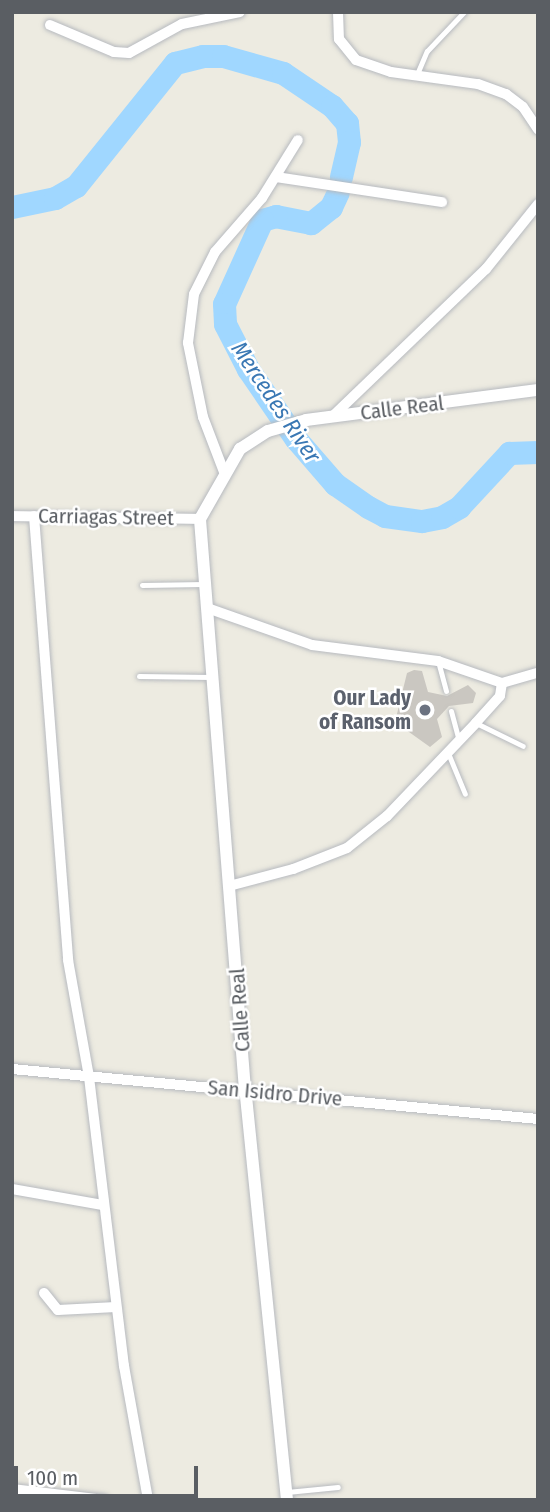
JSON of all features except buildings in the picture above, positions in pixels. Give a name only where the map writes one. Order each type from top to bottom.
[{"type":"street","points":[[50,25],[114,52],[129,53],[182,24],[240,12]]},
{"type":"street","points":[[338,12],[339,39],[356,60],[391,72],[478,83],[506,94],[523,107],[538,129]]},
{"type":"street","points":[[224,472],[203,417],[188,343],[194,294],[215,251],[276,177],[298,140]]},
{"type":"street","points":[[276,177],[443,202]]},
{"type":"street","points":[[333,416],[486,269],[538,204]]},
{"type":"street","name":"Calle Real","points":[[287,1496],[245,1090],[210,609],[200,519],[224,472],[240,449],[268,431],[306,420],[538,390]]},
{"type":"street","name":"Carriagas Street","points":[[12,516],[200,519]]},
{"type":"street","points":[[34,516],[68,960],[89,1077],[116,1307],[148,1500]]},
{"type":"street","points":[[210,609],[312,645],[438,661],[502,683],[538,673]]},
{"type":"street","points":[[229,886],[302,866],[347,848],[387,816],[458,737],[476,723],[500,696],[502,683]]},
{"type":"street","name":"San Isidro Drive","points":[[12,1069],[538,1119]]},
{"type":"street","points":[[12,1189],[103,1205]]},
{"type":"street","points":[[44,1293],[58,1310],[116,1307]]},
{"type":"street","points":[[12,1489],[104,1500]]},
{"type":"lane","points":[[417,74],[427,51],[464,12]]},
{"type":"lane","points":[[142,585],[207,584]]},
{"type":"lane","points":[[438,661],[446,691]]},
{"type":"lane","points":[[139,676],[214,677]]},
{"type":"lane","points":[[451,711],[458,737]]},
{"type":"lane","points":[[476,723],[523,746]]},
{"type":"lane","points":[[447,750],[465,794]]},
{"type":"lane","points":[[287,1496],[338,1487]]},
{"type":"waterway","name":"Mercedes River","points":[[12,207],[55,198],[76,186],[175,63],[203,56],[223,56],[283,73],[332,106],[347,123],[349,142],[341,177]]},
{"type":"waterway","name":"Mercedes River","points":[[338,192],[331,207],[311,223],[276,216],[262,220],[224,304],[225,324],[248,369],[296,439],[335,484],[368,507],[385,516],[422,521],[442,517],[459,507],[509,453],[538,452]]},
{"type":"place","name":"Our Lady of Ransom","points":[[425,710]]}]
